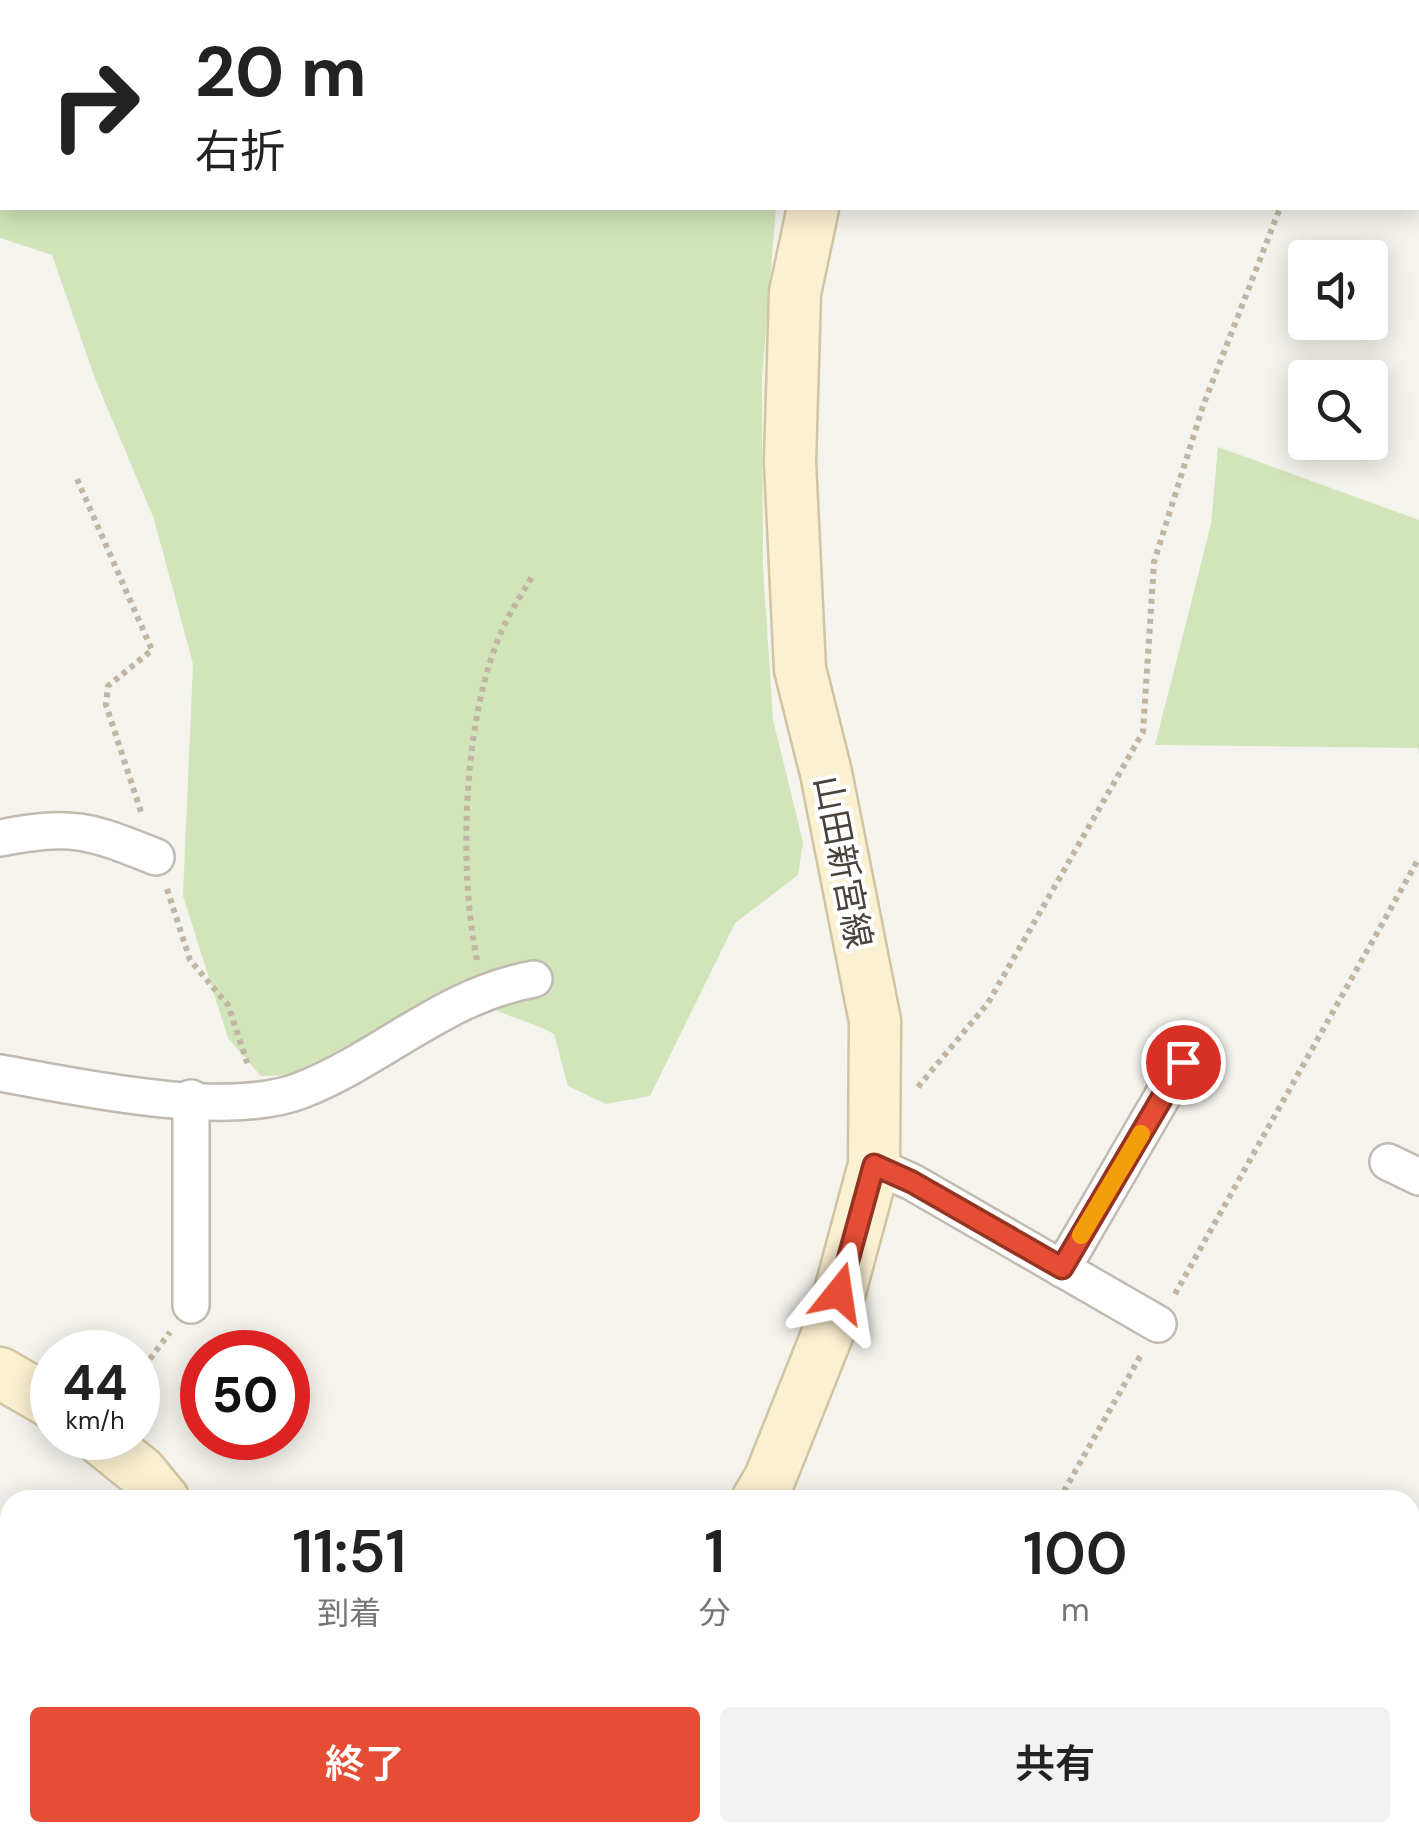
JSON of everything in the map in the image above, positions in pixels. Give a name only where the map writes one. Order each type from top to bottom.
[{"type":"main road","name":"山田新宮線","points":[[763,1490],[830,1325],[874,1165],[875,1021],[826,773],[800,669],[791,424],[795,293],[813,210]]},
{"type":"main road","points":[[0,1372],[30,1390]]},
{"type":"main road","points":[[126,1460],[156,1490]]},
{"type":"street","points":[[0,838],[43,830],[88,830],[156,856]]},
{"type":"street","points":[[0,1072],[111,1092],[259,1100],[301,1090],[484,991],[534,979]]},
{"type":"street","points":[[1062,1268],[1183,1062]]},
{"type":"street","points":[[191,1098],[191,1305]]},
{"type":"street","points":[[874,1165],[912,1182],[1158,1324]]},
{"type":"path","points":[[874,1102],[914,1092],[988,1003],[1143,732],[1154,562],[1202,406],[1279,210]]},
{"type":"path","points":[[77,479],[152,650],[108,686],[106,705],[190,960],[228,1006],[259,1100]]},
{"type":"path","points":[[484,991],[470,926],[465,860],[470,767],[490,663],[502,628],[533,574]]},
{"type":"path","points":[[1065,1490],[1419,858]]},
{"type":"path","points":[[160,1346],[191,1305]]},
{"type":"green space","points":[[0,210],[776,210],[762,379],[763,567],[773,720],[803,842],[798,875],[735,923],[650,1096],[606,1104],[568,1086],[554,1034],[492,1008],[474,996],[305,1074],[261,1076],[228,1038],[183,896],[193,664],[154,519],[96,381],[52,255],[0,238]]},
{"type":"green space","points":[[1218,447],[1419,520],[1419,754],[1418,748],[1155,745],[1211,524]]},
{"type":"slow traffic","points":[[1081,1235],[1141,1134]]},
{"type":"route","points":[[839,1293],[874,1165],[912,1182],[1062,1268],[1183,1062]]}]
